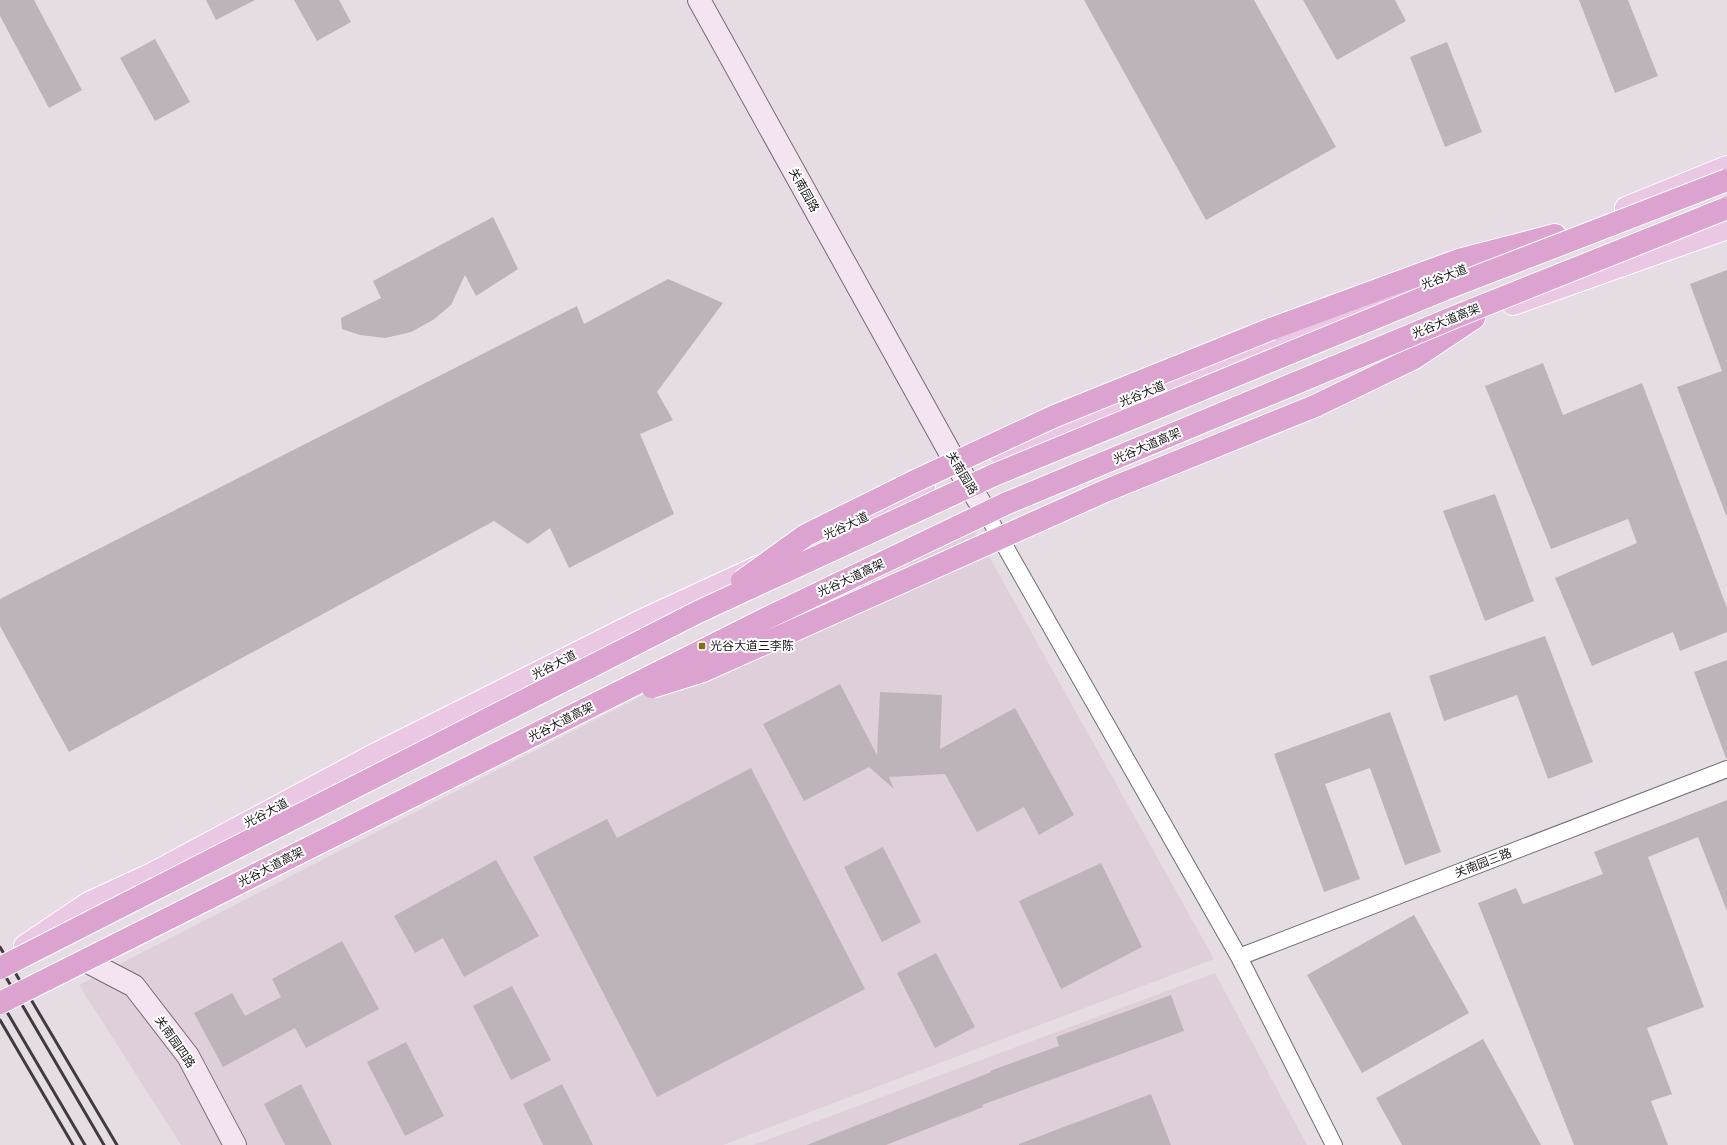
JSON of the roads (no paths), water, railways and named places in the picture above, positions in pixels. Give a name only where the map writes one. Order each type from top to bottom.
[{"type":"highway","points":[[0,968],[698,612],[994,475],[1444,289],[1727,180]]},
{"type":"highway","name":"光谷大道高架","points":[[0,1003],[763,620],[1005,504],[1464,314],[1727,208]]},
{"type":"highway","points":[[698,612],[806,535],[913,482],[1055,416],[1270,329],[1459,260],[1555,235]]},
{"type":"highway","points":[[596,704],[703,672],[1105,491],[1316,406],[1414,358],[1474,318]]},
{"type":"main road","name":"关南园路","points":[[699,0],[965,466]]},
{"type":"main road","name":"关南园路","points":[[712,0],[965,466],[982,506]]},
{"type":"main road","name":"光谷大道","points":[[0,959],[26,946],[89,903],[152,874],[376,754],[634,625],[895,503],[965,466],[1251,349],[1555,235],[1727,167]]},
{"type":"main road","points":[[0,1010],[402,797],[982,506],[1039,480],[1261,395],[1727,228]]},
{"type":"main road","name":"关南园四路","points":[[90,963],[134,986],[188,1056],[235,1145]]},
{"type":"street","points":[[982,506],[1239,957],[1334,1145]]},
{"type":"street","name":"关南园三路","points":[[1239,957],[1727,769]]},
{"type":"railway","points":[[0,947],[117,1145]]},
{"type":"railway","points":[[0,967],[104,1145]]},
{"type":"railway","points":[[0,1000],[85,1145]]},
{"type":"railway","points":[[0,1020],[73,1145]]},
{"type":"place","name":"光谷大道三李陈","points":[[702,646]]}]
